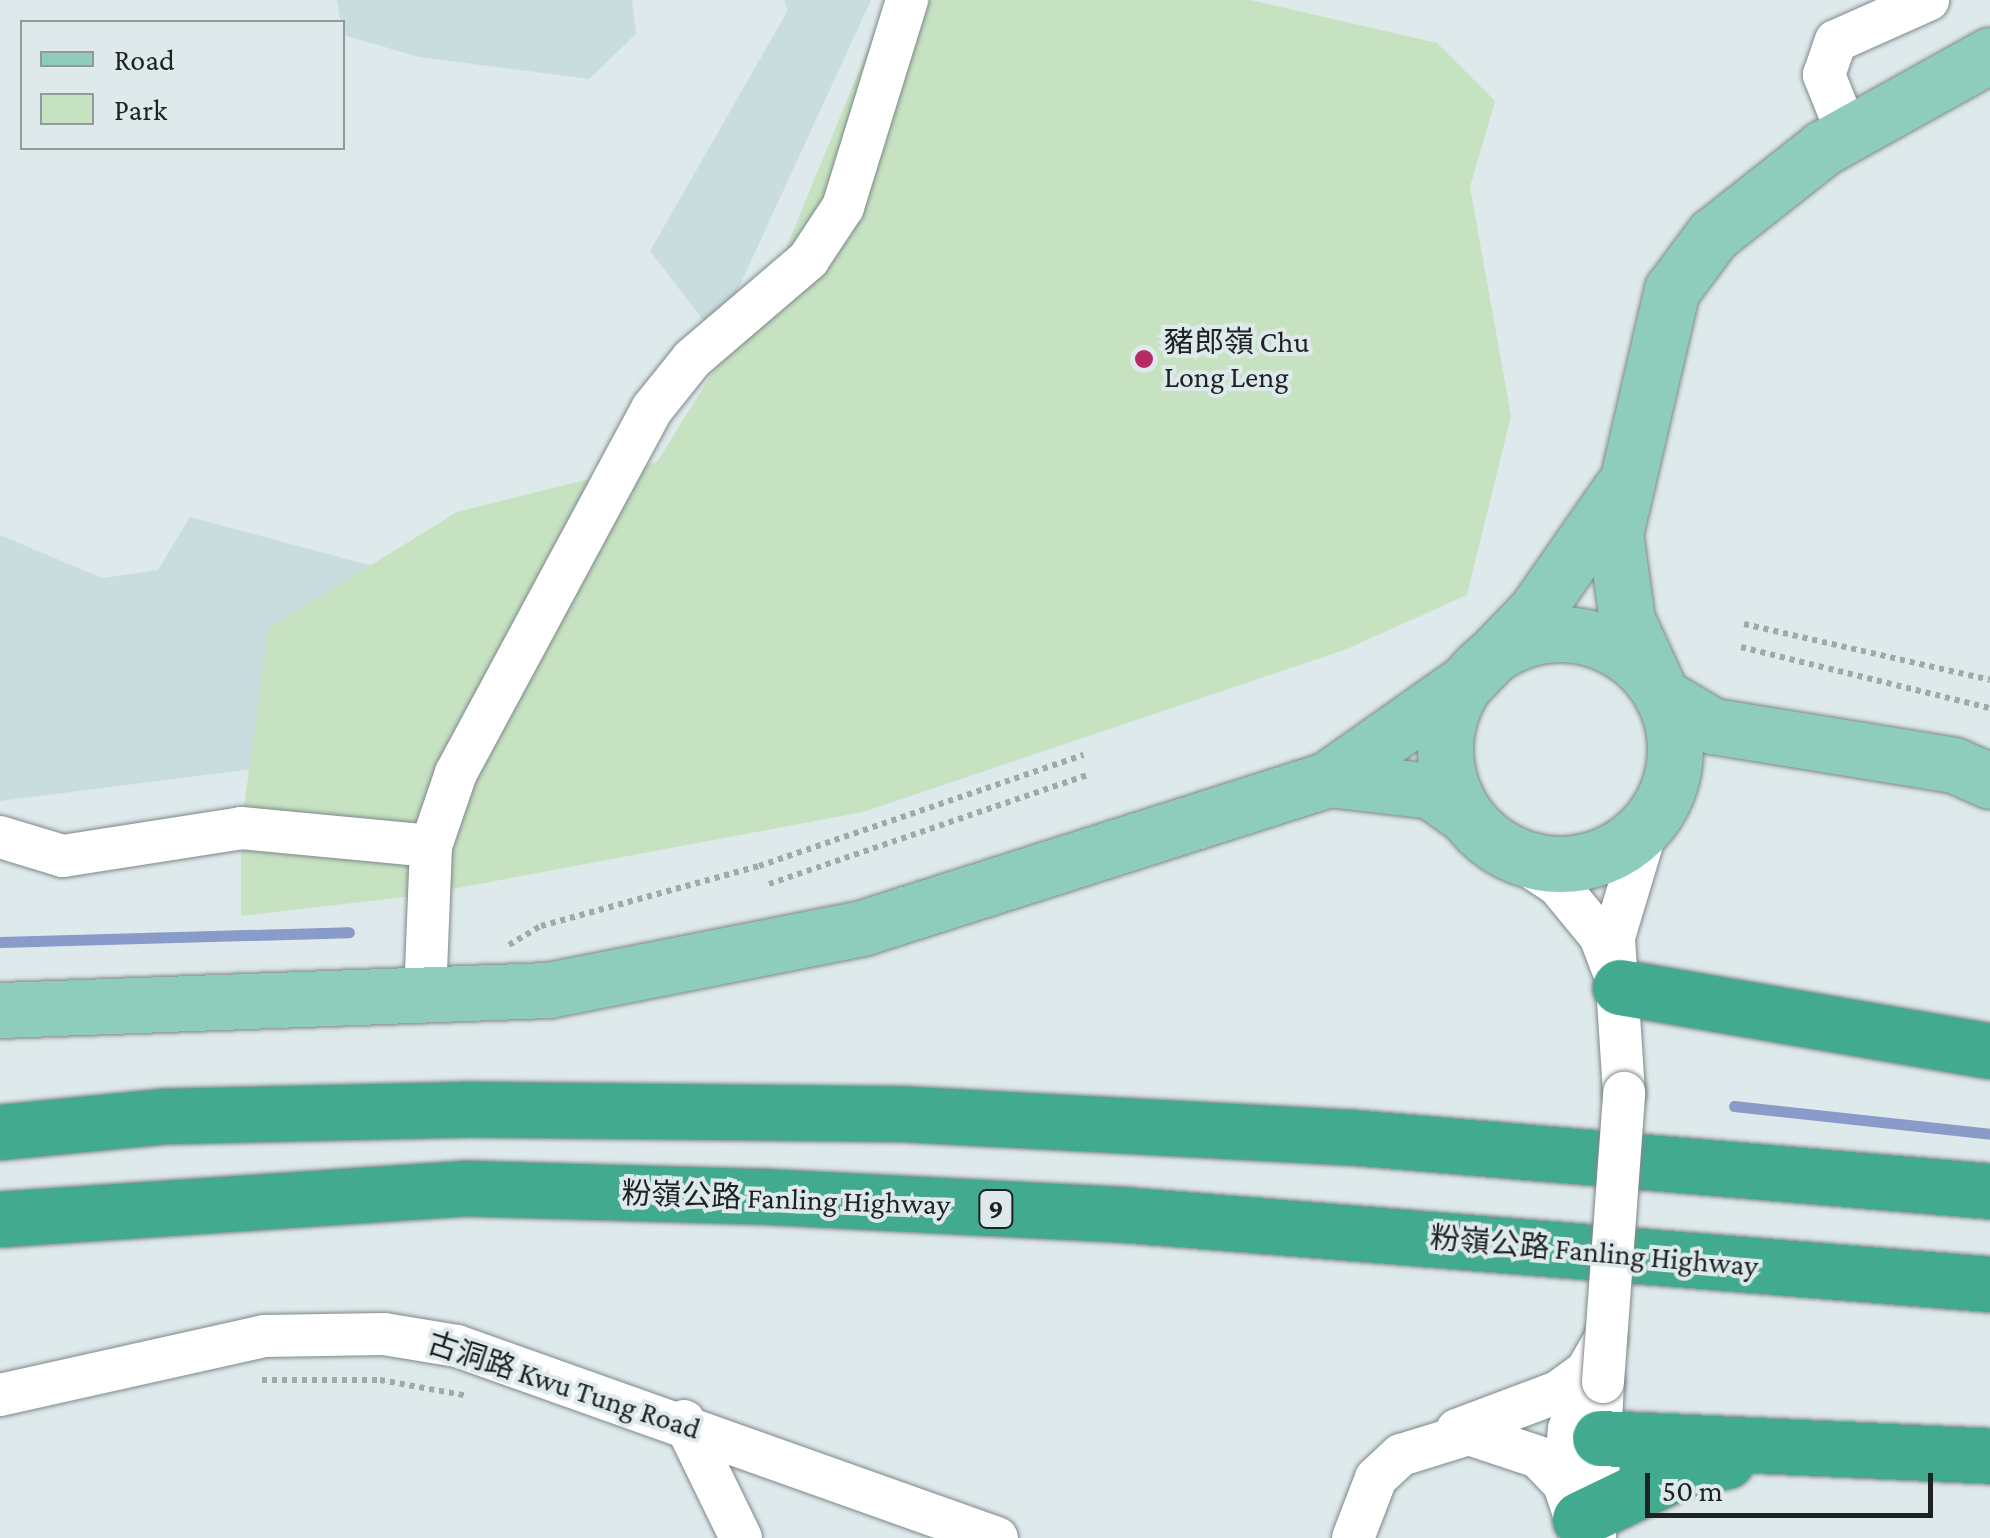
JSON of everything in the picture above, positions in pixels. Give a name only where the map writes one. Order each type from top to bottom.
[{"type":"highway","points":[[1620,987],[1990,1051]]},
{"type":"highway","points":[[0,1132],[166,1116],[514,1108],[908,1114],[1350,1137],[1990,1192]]},
{"type":"highway","name":"粉嶺公路 Fanling Highway","points":[[0,1219],[465,1188],[720,1195],[1156,1217],[1990,1284]]},
{"type":"highway","points":[[1600,1438],[1990,1456]]},
{"type":"highway","points":[[1580,1520],[1688,1467],[1880,1452]]},
{"type":"main road","points":[[1658,808],[1676,755],[1659,690],[1619,578],[1620,490],[1672,290],[1743,207],[1848,135],[1990,56]]},
{"type":"main road","points":[[1466,816],[1444,762],[1460,688],[1534,612],[1620,490]]},
{"type":"main road","points":[[0,1010],[425,996],[693,969],[862,928],[1328,779],[1460,688],[1520,640],[1558,633],[1612,647],[1659,690],[1713,726],[1954,765],[1990,780]]},
{"type":"main road","points":[[1328,779],[1430,791],[1509,853],[1584,862],[1658,808],[1710,749],[1748,738],[1799,740]]},
{"type":"street","points":[[425,996],[431,846],[456,773],[652,409],[692,359],[808,260],[843,207],[907,0]]},
{"type":"street","points":[[1848,135],[1824,76],[1836,41],[1928,0]]},
{"type":"street","points":[[1580,1520],[1600,1438],[1624,1093],[1619,903],[1658,808]]},
{"type":"street","points":[[0,838],[63,856],[240,828],[431,846]]},
{"type":"street","points":[[1509,853],[1558,885],[1600,936],[1620,987]]},
{"type":"street","name":"古洞路 Kwu Tung Road","points":[[0,1395],[245,1339],[384,1334],[457,1346],[684,1421],[998,1538]]},
{"type":"street","points":[[1353,1538],[1376,1478],[1434,1439],[1558,1392],[1586,1372],[1606,1338]]},
{"type":"street","points":[[1580,1520],[1569,1429],[1606,1338]]},
{"type":"street","points":[[684,1421],[741,1538]]},
{"type":"street","points":[[1434,1439],[1504,1440],[1580,1520]]},
{"type":"path","points":[[1744,624],[1990,680]]},
{"type":"path","points":[[1741,647],[1990,708]]},
{"type":"path","points":[[540,926],[759,866],[1084,755]]},
{"type":"path","points":[[769,884],[1091,774]]},
{"type":"path","points":[[254,1380],[380,1380],[486,1401]]},
{"type":"shaded area","points":[[337,0],[632,0],[636,34],[589,79],[419,57],[345,36],[345,20],[340,20]]},
{"type":"shaded area","points":[[784,0],[871,0],[716,337],[650,251],[788,10]]},
{"type":"shaded area","points":[[190,517],[429,581],[324,760],[0,801],[0,535],[102,578],[158,570]]},
{"type":"green space","points":[[888,0],[1250,0],[1437,43],[1495,101],[1470,187],[1511,416],[1467,595],[1344,650],[863,812],[420,895],[241,916],[241,828],[269,628],[457,512],[657,462],[778,268]]},
{"type":"waterway","points":[[0,942],[349,932]]},
{"type":"waterway","points":[[1734,1106],[1990,1134]]},
{"type":"place","name":"豬郎嶺 Chu Long Leng","points":[[1144,359]]}]
